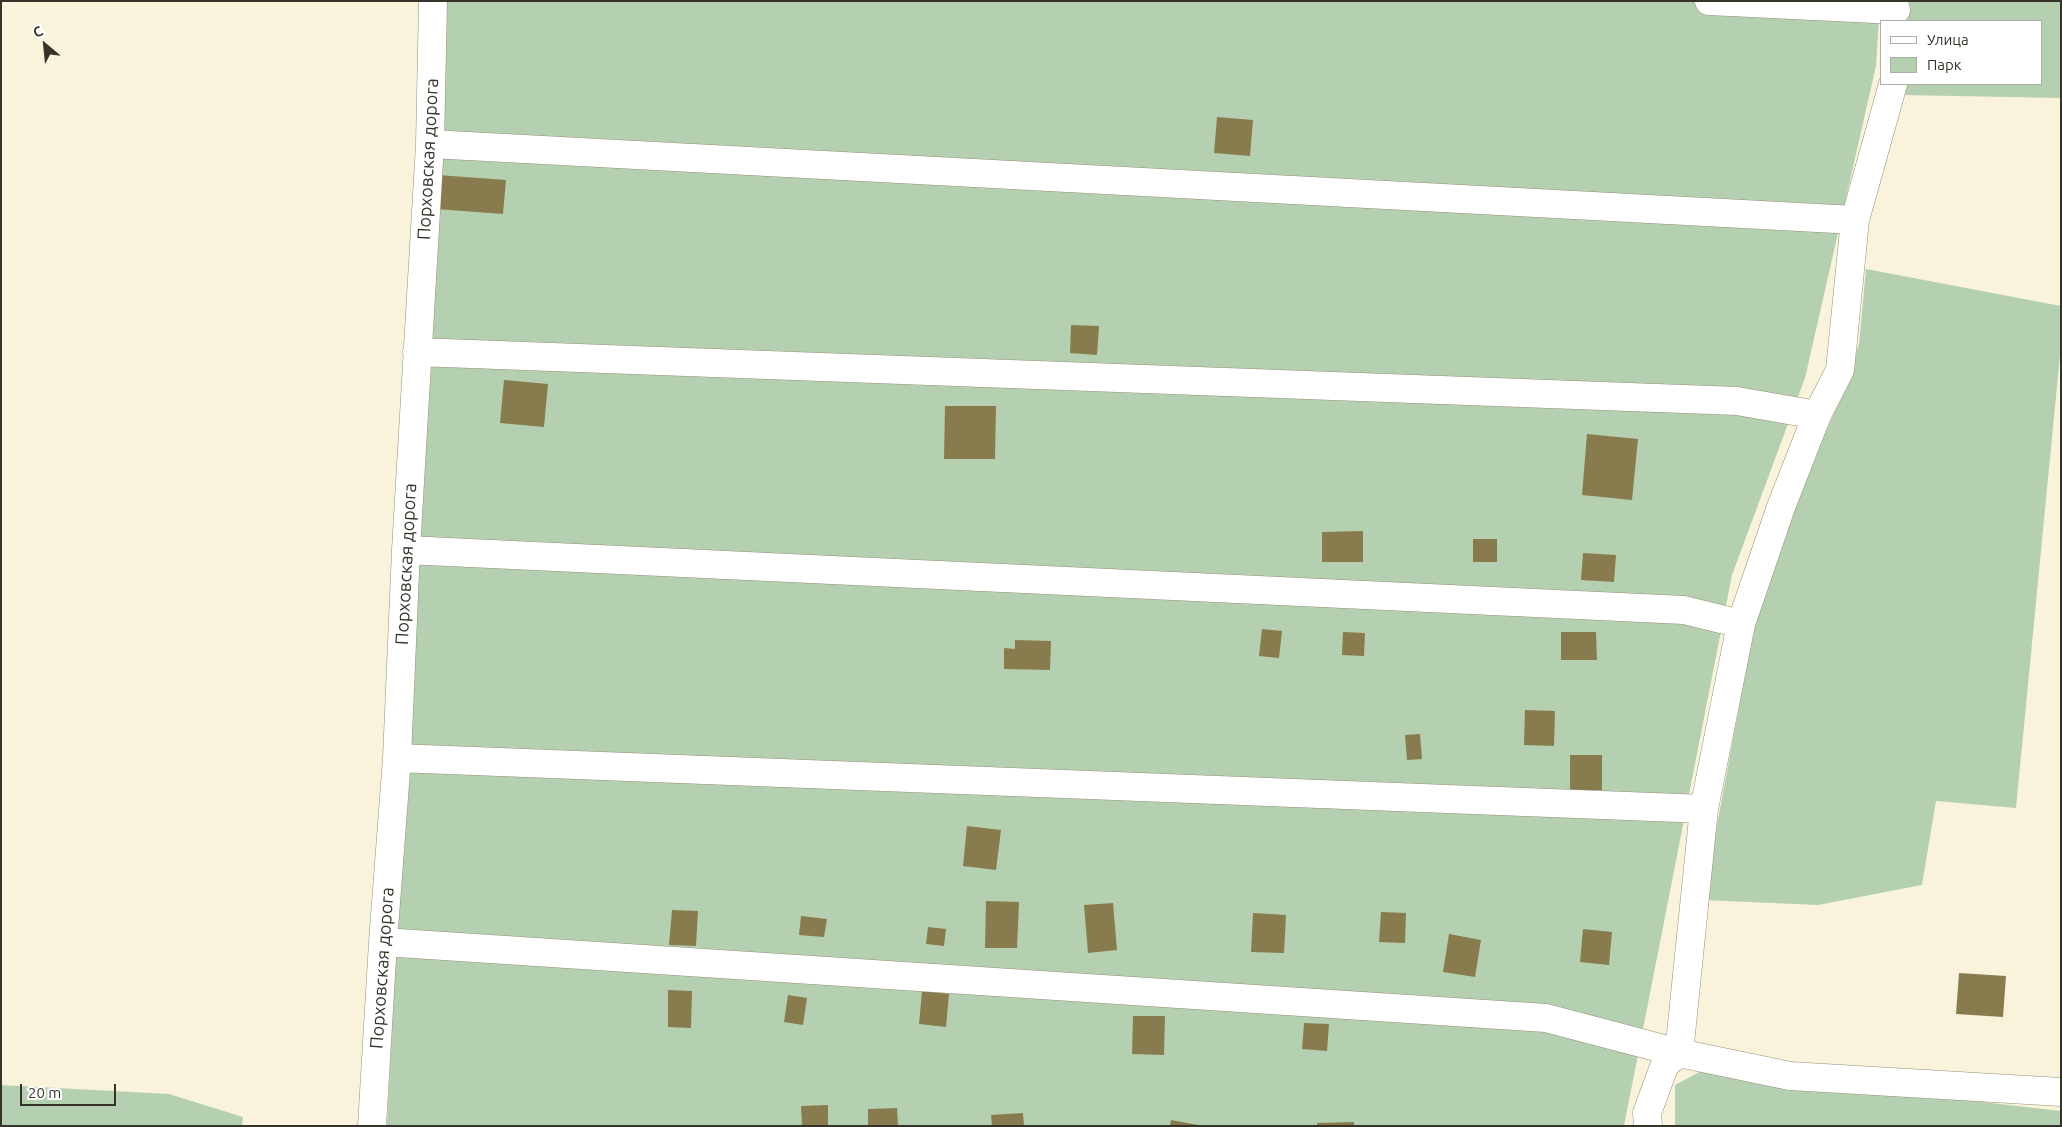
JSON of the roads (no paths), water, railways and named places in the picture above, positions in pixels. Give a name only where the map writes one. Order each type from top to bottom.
[{"type":"street","name":"Порховская дорога","points":[[372,1126],[397,758],[406,550],[430,144],[433,1]]},
{"type":"street","points":[[1709,1],[1896,11]]},
{"type":"street","points":[[1648,1126],[1647,1113],[1665,1064],[1679,1053],[1704,809],[1741,624],[1781,507],[1818,415],[1840,370],[1855,220],[1893,85]]},
{"type":"street","points":[[430,144],[1855,220]]},
{"type":"street","points":[[417,352],[1737,401],[1818,415]]},
{"type":"street","points":[[406,550],[1684,610],[1741,624]]},
{"type":"street","points":[[397,758],[1704,809]]},
{"type":"street","points":[[383,942],[1546,1018],[1679,1053],[1790,1076],[2061,1092]]}]
